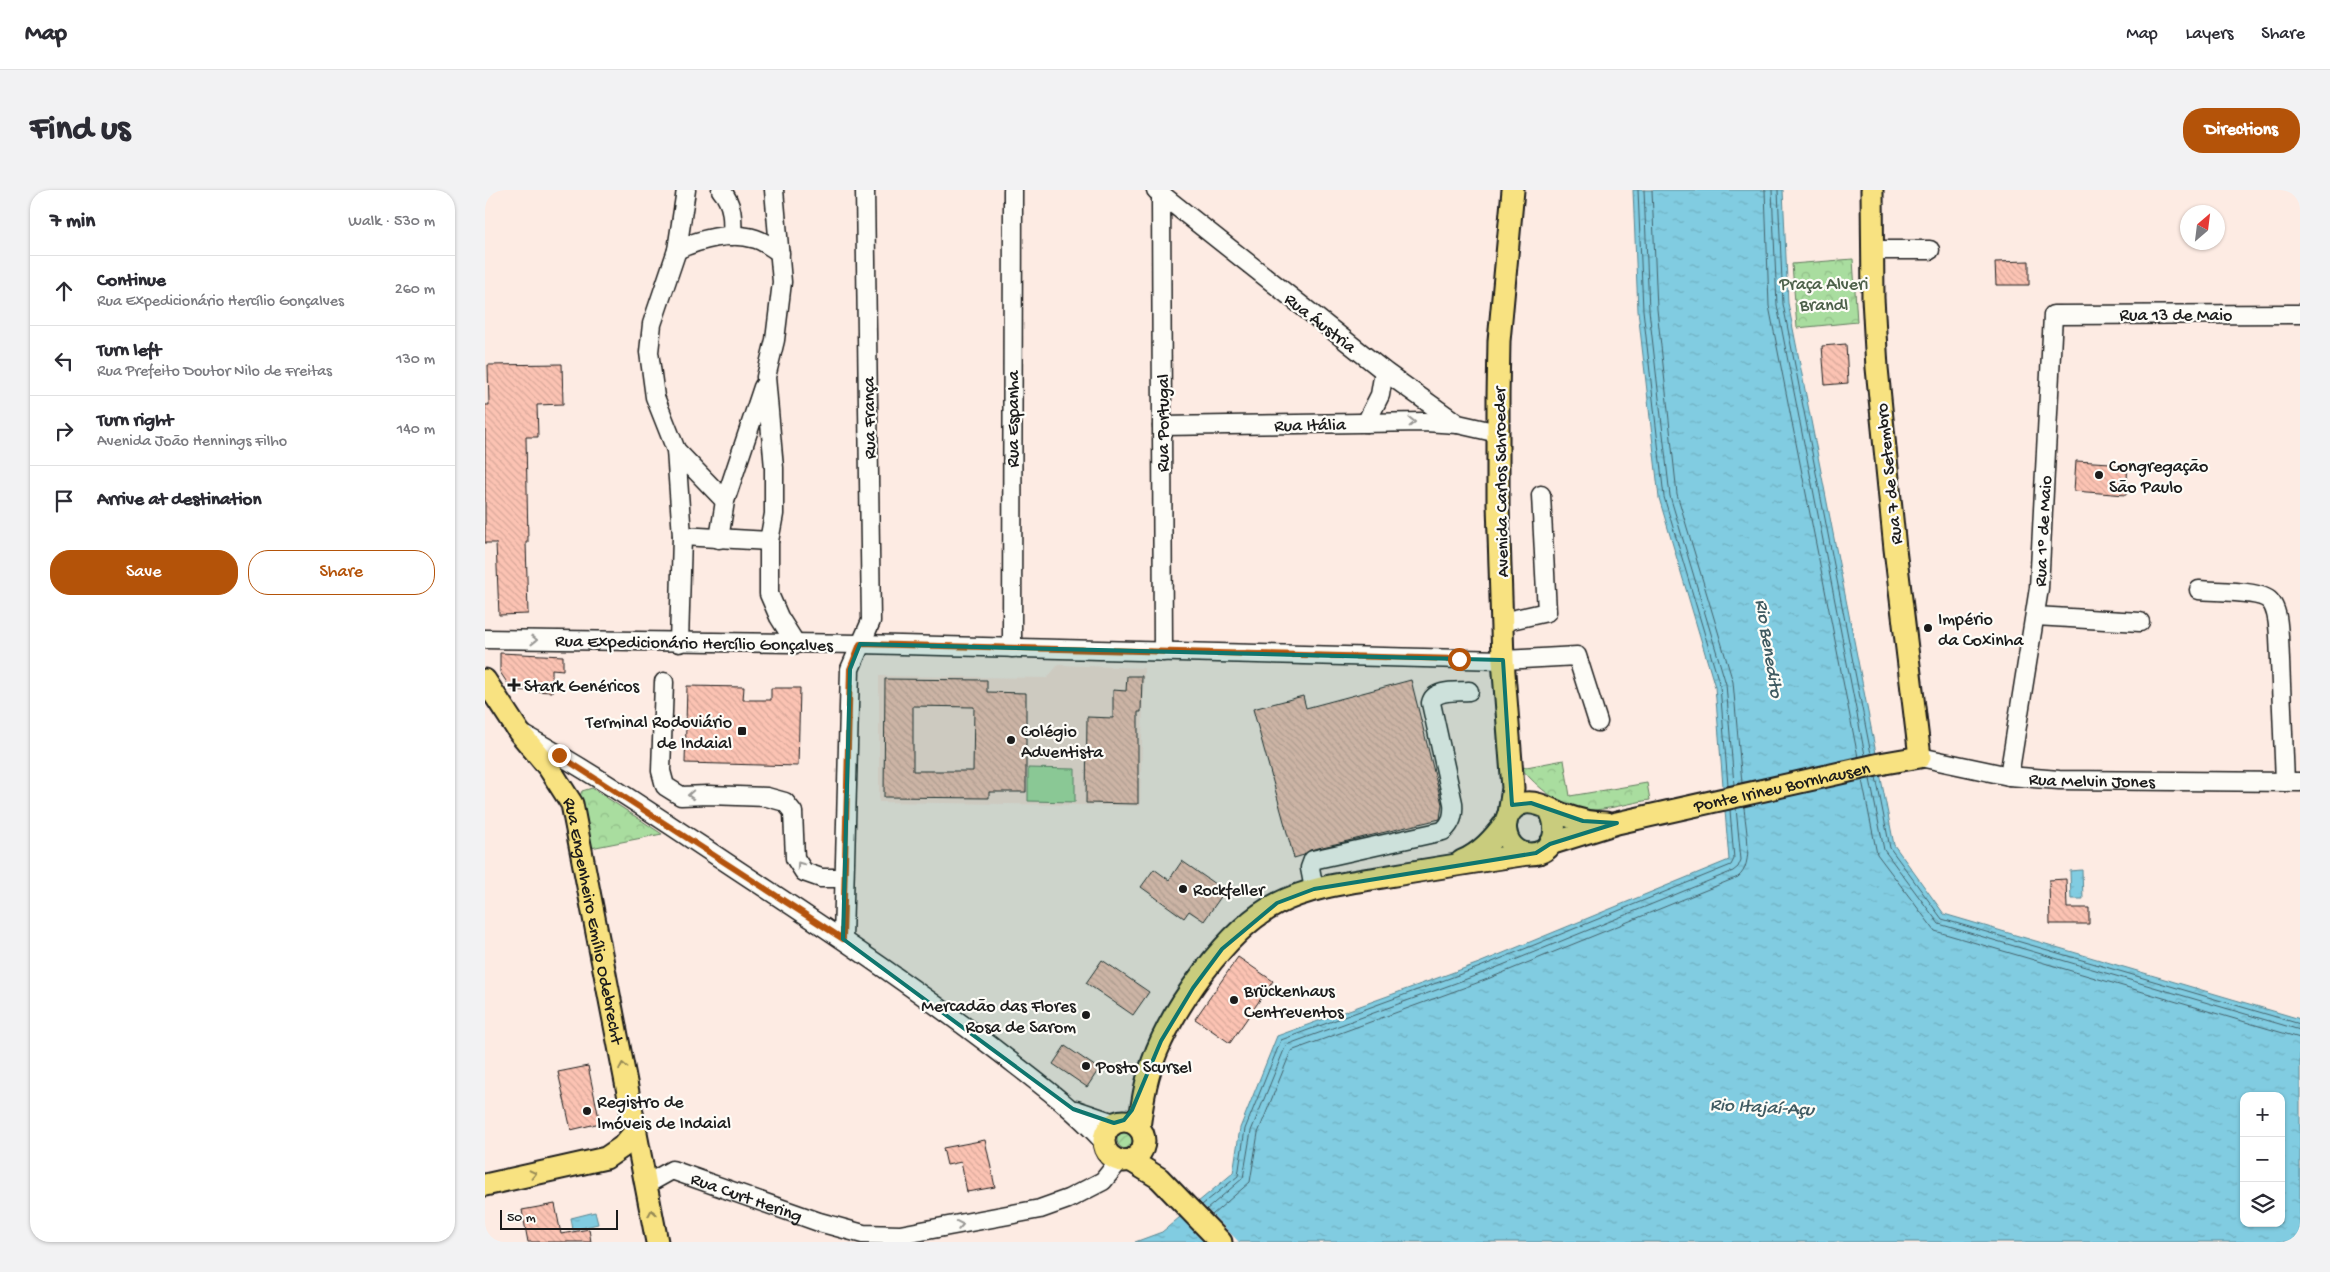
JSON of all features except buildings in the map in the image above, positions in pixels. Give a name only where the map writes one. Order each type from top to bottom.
[{"type":"main road","name":"Avenida Carlos Schroeder","points":[[1507,818],[1512,802],[1512,774],[1503,660],[1498,504],[1498,433],[1499,342],[1513,190]]},
{"type":"main road","name":"Rua 7 de Setembro","points":[[1871,190],[1877,359],[1888,481],[1920,757]]},
{"type":"main road","name":"Rua Engenheiro Emílio Odebrecht","points":[[485,680],[519,732],[549,768],[572,804],[657,1242]]},
{"type":"main road","name":"Rua Melvin Jones","points":[[1885,763],[1920,757]]},
{"type":"main road","name":"Ponte Irineu Bornhausen","points":[[1617,823],[1885,763]]},
{"type":"main road","points":[[1221,1242],[1125,1140],[1161,1041],[1177,1012],[1222,949],[1263,912],[1277,904],[1314,889],[1544,850],[1555,836],[1556,827],[1544,807],[1519,786],[1512,774]]},
{"type":"main road","points":[[1451,866],[1467,859],[1482,849],[1495,836],[1507,818],[1522,804],[1544,807],[1583,820],[1617,823]]},
{"type":"main road","points":[[1507,818],[1507,839],[1519,851],[1528,854]]},
{"type":"main road","points":[[1550,844],[1617,823]]},
{"type":"main road","points":[[485,1185],[606,1158],[623,1147],[636,1131]]},
{"type":"main road","points":[[606,1158],[629,1165],[647,1184]]},
{"type":"street","points":[[679,642],[682,536],[676,450],[655,397],[649,352],[652,324],[677,250],[686,190]]},
{"type":"street","points":[[721,190],[730,204],[733,216],[732,236]]},
{"type":"street","points":[[719,538],[725,500],[766,377],[775,340],[783,282],[774,190]]},
{"type":"street","name":"Rua França","points":[[843,939],[850,669],[871,621],[865,190]]},
{"type":"street","name":"Rua Espanha","points":[[1012,648],[1013,190]]},
{"type":"street","name":"Rua Áustria","points":[[1159,192],[1384,371],[1458,424],[1498,433]]},
{"type":"street","name":"Rua Portugal","points":[[1159,192],[1163,652]]},
{"type":"street","points":[[677,250],[706,239],[732,236],[756,239],[780,253]]},
{"type":"street","points":[[1872,250],[1930,250]]},
{"type":"street","name":"Rua 13 de Maio","points":[[2053,315],[2300,314]]},
{"type":"street","name":"Rua 1º de Maio","points":[[2009,776],[2035,616],[2042,556],[2049,366],[2053,315]]},
{"type":"street","points":[[1366,423],[1380,395],[1384,371]]},
{"type":"street","points":[[766,377],[774,468],[774,514],[769,541],[769,594],[779,617],[796,644]]},
{"type":"street","name":"Rua Itália","points":[[1162,426],[1425,422],[1458,424]]},
{"type":"street","points":[[676,450],[725,500]]},
{"type":"street","points":[[1502,622],[1547,612],[1541,494]]},
{"type":"street","points":[[682,536],[769,541]]},
{"type":"street","points":[[2199,590],[2258,595],[2270,601],[2276,616],[2279,636],[2292,782]]},
{"type":"street","points":[[2035,616],[2140,622]]},
{"type":"street","name":"Rua Expedicionário Hercílio Gonçalves","points":[[485,639],[860,644],[1503,660],[1577,656],[1598,722]]},
{"type":"street","points":[[664,682],[661,771],[665,786],[681,796],[767,797],[785,802],[793,812],[795,858],[803,872],[821,878],[844,878]]},
{"type":"street","points":[[1314,889],[1310,868],[1313,860],[1443,831],[1450,825],[1453,803],[1431,703],[1432,698],[1437,694],[1469,691]]},
{"type":"street","points":[[519,732],[577,766],[843,939],[973,1032],[1073,1109],[1125,1140]]},
{"type":"street","name":"Rua Melvin Jones","points":[[1920,757],[2009,776],[2059,780],[2292,782]]},
{"type":"street","name":"Rua Curt Hering","points":[[647,1184],[672,1170],[819,1222],[863,1234],[900,1235],[1031,1211],[1086,1192],[1103,1181],[1125,1140]]},
{"type":"highlighted area","points":[[860,644],[1503,660],[1512,805],[1531,803],[1583,821],[1617,823],[1550,844],[1536,853],[1314,889],[1277,903],[1222,949],[1193,988],[1161,1041],[1132,1110],[1124,1120],[1114,1123],[1073,1109],[843,939],[850,669]]},
{"type":"shaded area","name":"Colégio Adventista","points":[[1058,665],[1144,668],[1140,806],[879,802],[879,676],[1047,678]]},
{"type":"green space","name":"Praça Alveri Brandl","points":[[1853,259],[1857,322],[1797,328],[1792,264]]},
{"type":"green space","points":[[1564,760],[1570,796],[1647,783],[1650,800],[1602,809],[1588,810],[1578,808],[1559,801],[1550,795],[1521,768]]},
{"type":"green space","points":[[1028,768],[1075,769],[1075,802],[1028,801]]},
{"type":"green space","points":[[592,788],[662,834],[591,848],[579,798],[582,791]]},
{"type":"green space","points":[[1126,1131],[1132,1134],[1135,1140],[1132,1146],[1126,1149],[1120,1146],[1117,1140],[1120,1134]]},
{"type":"water","points":[[1633,190],[1783,190],[1788,303],[1894,845],[1944,914],[2300,1019],[2300,1242],[1135,1242],[1162,1232],[1233,1173],[1240,1128],[1277,1036],[1479,963],[1729,860],[1715,687],[1659,498],[1638,311]]},
{"type":"water","points":[[2082,870],[2083,899],[2071,899],[2070,871]]},
{"type":"water","points":[[595,1212],[598,1224],[573,1230],[571,1218]]},
{"type":"pier","points":[[1197,1199],[1239,1242],[1204,1242],[1178,1215]]},
{"type":"place","name":"Congregação São Paulo","points":[[2099,475]]},
{"type":"place","name":"Império da Coxinha","points":[[1928,628]]},
{"type":"place","name":"Stark Genéricos","points":[[514,685]]},
{"type":"place","name":"Terminal Rodoviário de Indaial","points":[[742,731]]},
{"type":"place","name":"Colégio Adventista","points":[[1011,740]]},
{"type":"place","name":"Rockfeller","points":[[1183,889]]},
{"type":"place","name":"Brückenhaus Centreventos","points":[[1234,1000]]},
{"type":"place","name":"Mercadão das Flores Rosa de Sarom","points":[[1086,1015]]},
{"type":"place","name":"Posto Scursel","points":[[1086,1066]]},
{"type":"place","name":"Registro de Imóveis de Indaial","points":[[587,1111]]},
{"type":"route","points":[[559,755],[843,939],[850,669],[860,644],[1459,659]]},
{"type":"water label","name":"Rio Benedito","points":[[1771,648]]},
{"type":"water label","name":"Rio Itajaí-Açu","points":[[1762,1105]]}]
